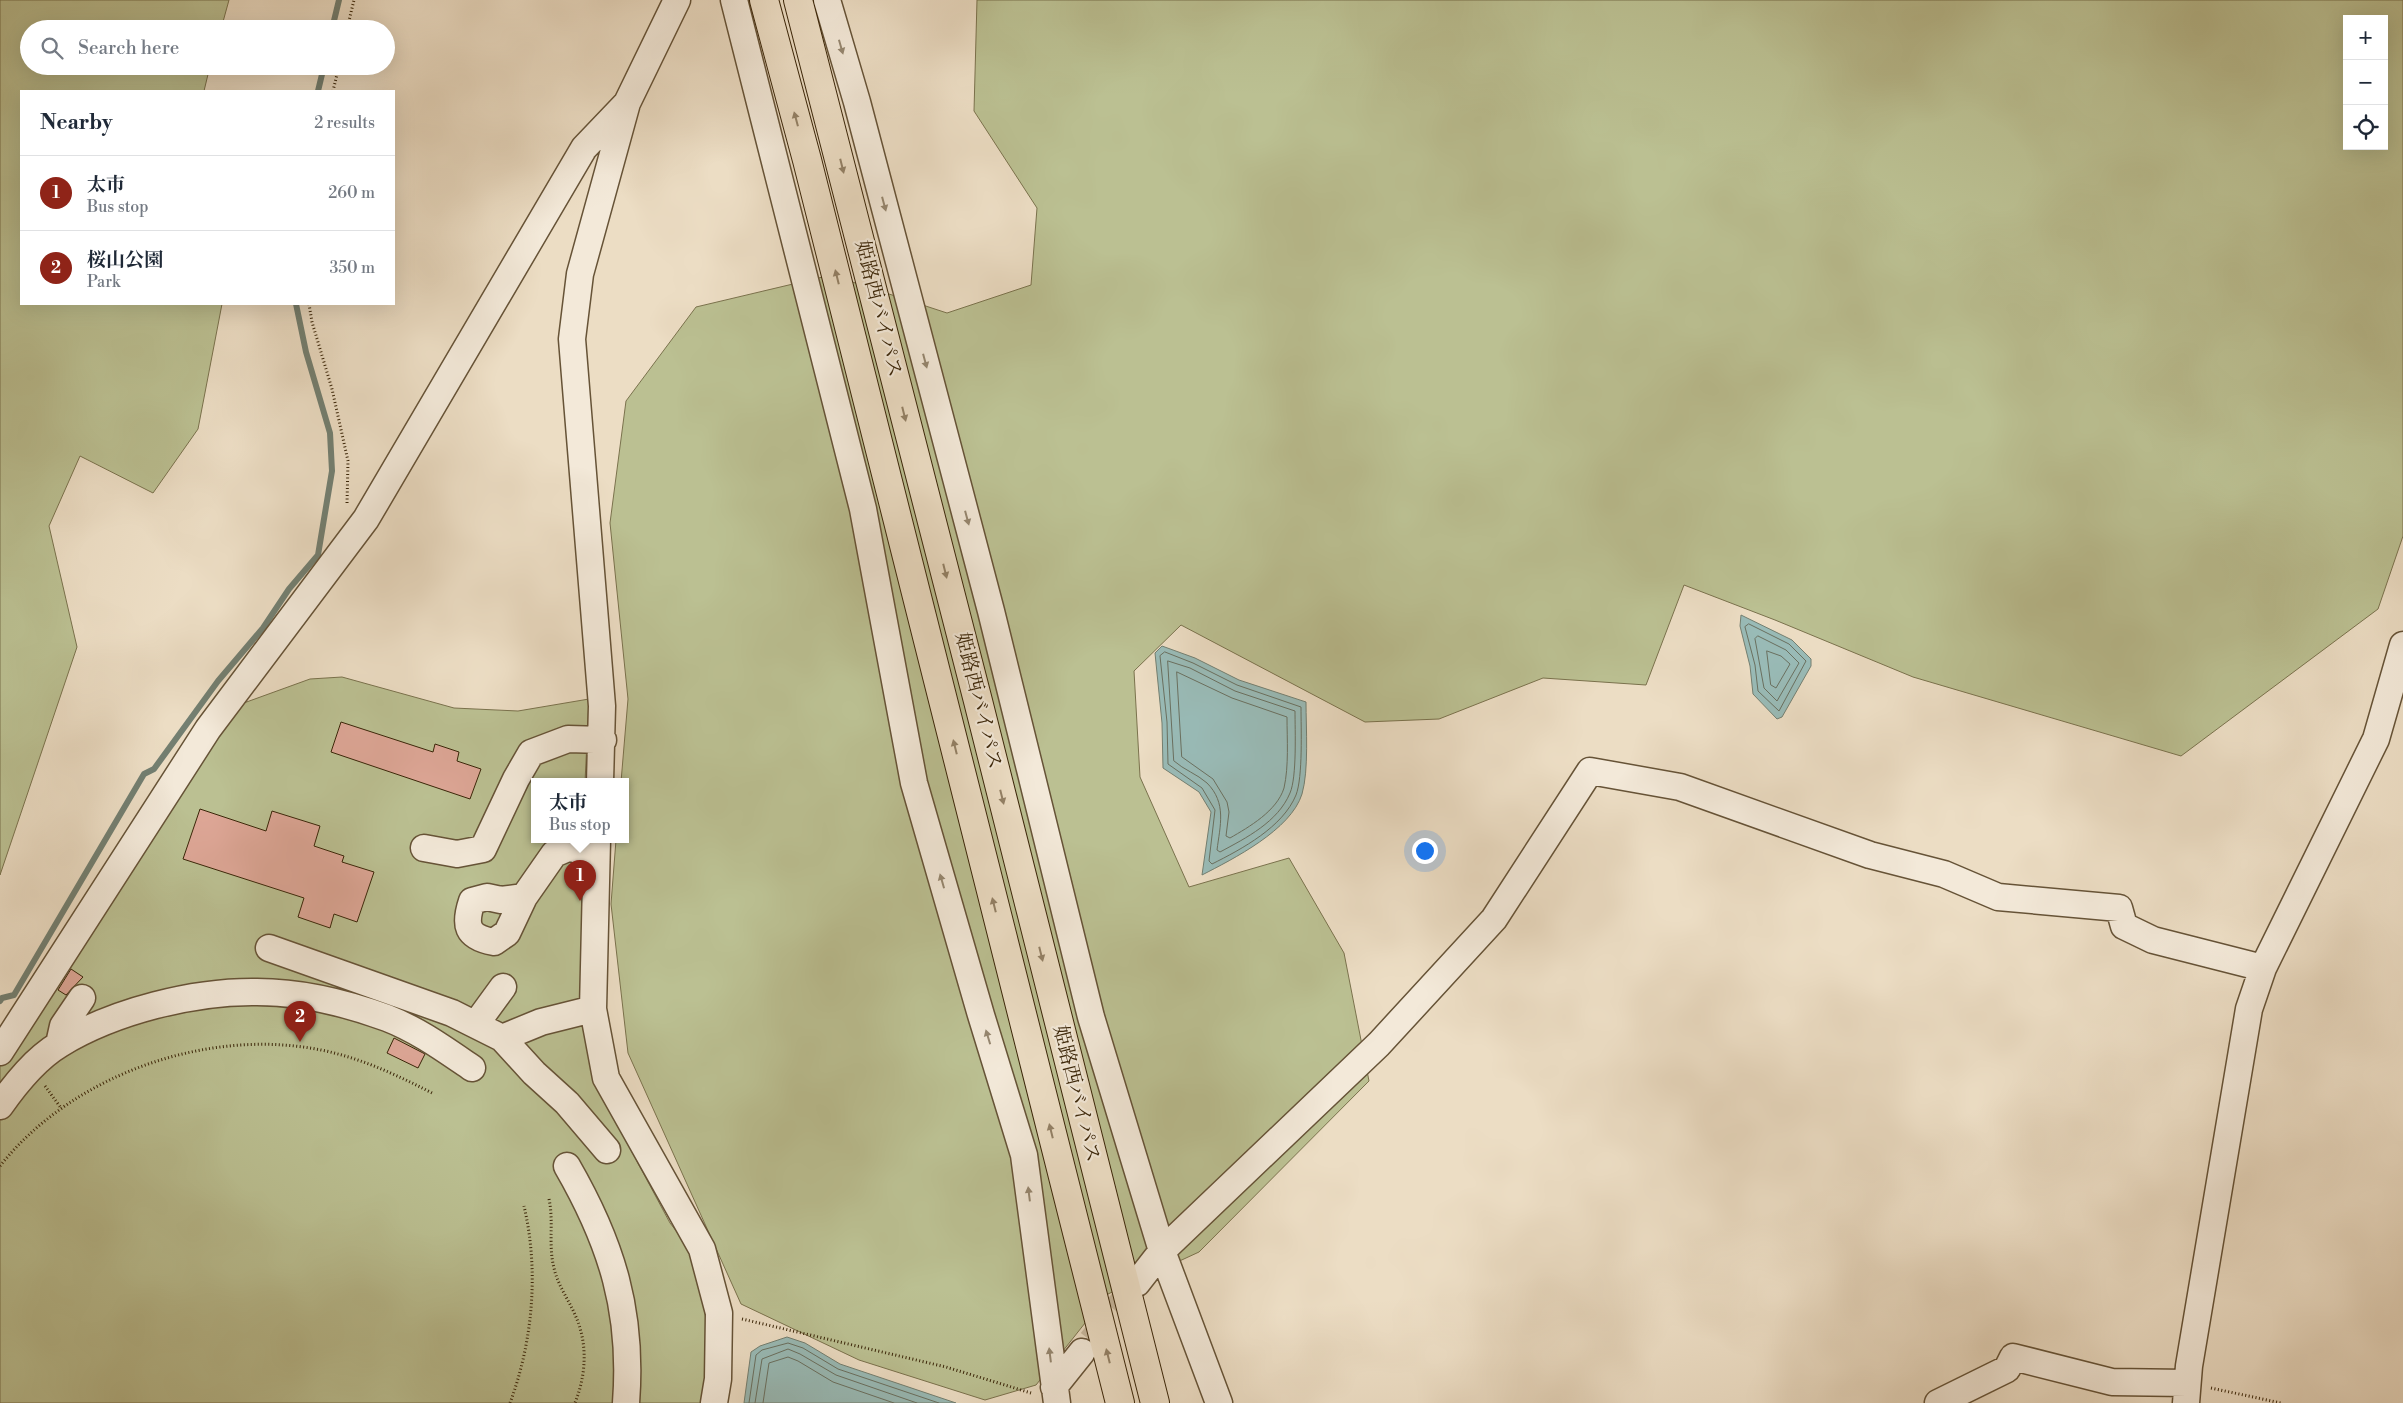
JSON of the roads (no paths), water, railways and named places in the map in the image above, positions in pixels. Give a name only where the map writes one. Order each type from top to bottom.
[{"type":"highway","name":"姫路西バイパス","points":[[764,0],[848,324],[1120,1403]]},
{"type":"highway","name":"姫路西バイパス","points":[[798,0],[1154,1403]]},
{"type":"street","points":[[600,778],[603,740],[602,706],[572,339],[580,274],[628,104],[676,0]]},
{"type":"street","points":[[718,0],[736,11],[863,509],[914,783],[978,1006],[1024,1155],[1056,1397]]},
{"type":"street","points":[[827,0],[857,102],[991,611],[1091,1017],[1162,1251],[1219,1403]]},
{"type":"street","points":[[0,1052],[208,729],[366,520],[584,148],[628,104]]},
{"type":"street","points":[[1938,1403],[2008,1369],[2013,1357],[2112,1382],[2186,1393],[2249,1009],[2263,968],[2376,739],[2403,645]]},
{"type":"street","points":[[424,848],[457,854],[483,849],[516,779],[531,753],[568,739],[603,740]]},
{"type":"street","points":[[1137,1283],[1162,1251],[1379,1044],[1494,919],[1590,771],[1680,787],[1870,855],[1944,874],[1998,897],[2119,908],[2124,926],[2154,940],[2263,968]]},
{"type":"street","points":[[524,897],[554,854],[570,847],[596,848],[593,926],[593,1009],[606,1078],[702,1249],[719,1313],[718,1379],[714,1403]]},
{"type":"street","points":[[269,948],[452,1013],[502,1038],[534,1073],[567,1104],[607,1150]]},
{"type":"street","points":[[476,1024],[503,987]]},
{"type":"street","points":[[0,1106],[31,1067],[59,1044],[102,1022],[156,1005],[216,994],[257,992],[307,997],[349,1006],[417,1032],[472,1068]]},
{"type":"street","points":[[59,1044],[63,1026],[82,998]]},
{"type":"street","points":[[502,1038],[541,1022],[593,1009]]},
{"type":"street","points":[[567,1166],[586,1199],[603,1236],[617,1279],[627,1337],[626,1403]]},
{"type":"street","points":[[1056,1397],[1082,1352]]},
{"type":"water","points":[[1741,615],[1792,640],[1811,659],[1811,666],[1782,717],[1777,719],[1753,694],[1750,666],[1740,626]]},
{"type":"water","points":[[1162,646],[1195,658],[1239,680],[1306,702],[1306,773],[1302,794],[1296,807],[1286,820],[1260,842],[1202,875],[1211,812],[1199,792],[1163,768],[1162,723],[1155,653]]},
{"type":"water","points":[[787,1337],[805,1343],[840,1364],[956,1403],[744,1403],[751,1352],[760,1346]]},
{"type":"waterway","points":[[334,20],[339,0]]},
{"type":"waterway","points":[[318,90],[322,75]]},
{"type":"waterway","points":[[0,1001],[2,998],[14,995],[144,774],[154,769],[218,681],[263,628],[289,589],[318,555],[332,471],[330,433],[306,352],[296,305]]},
{"type":"tunnel","points":[[1091,1341],[1137,1283]]},
{"type":"place","name":"太市","points":[[580,901]]},
{"type":"place","name":"桜山公園","points":[[300,1042]]}]
